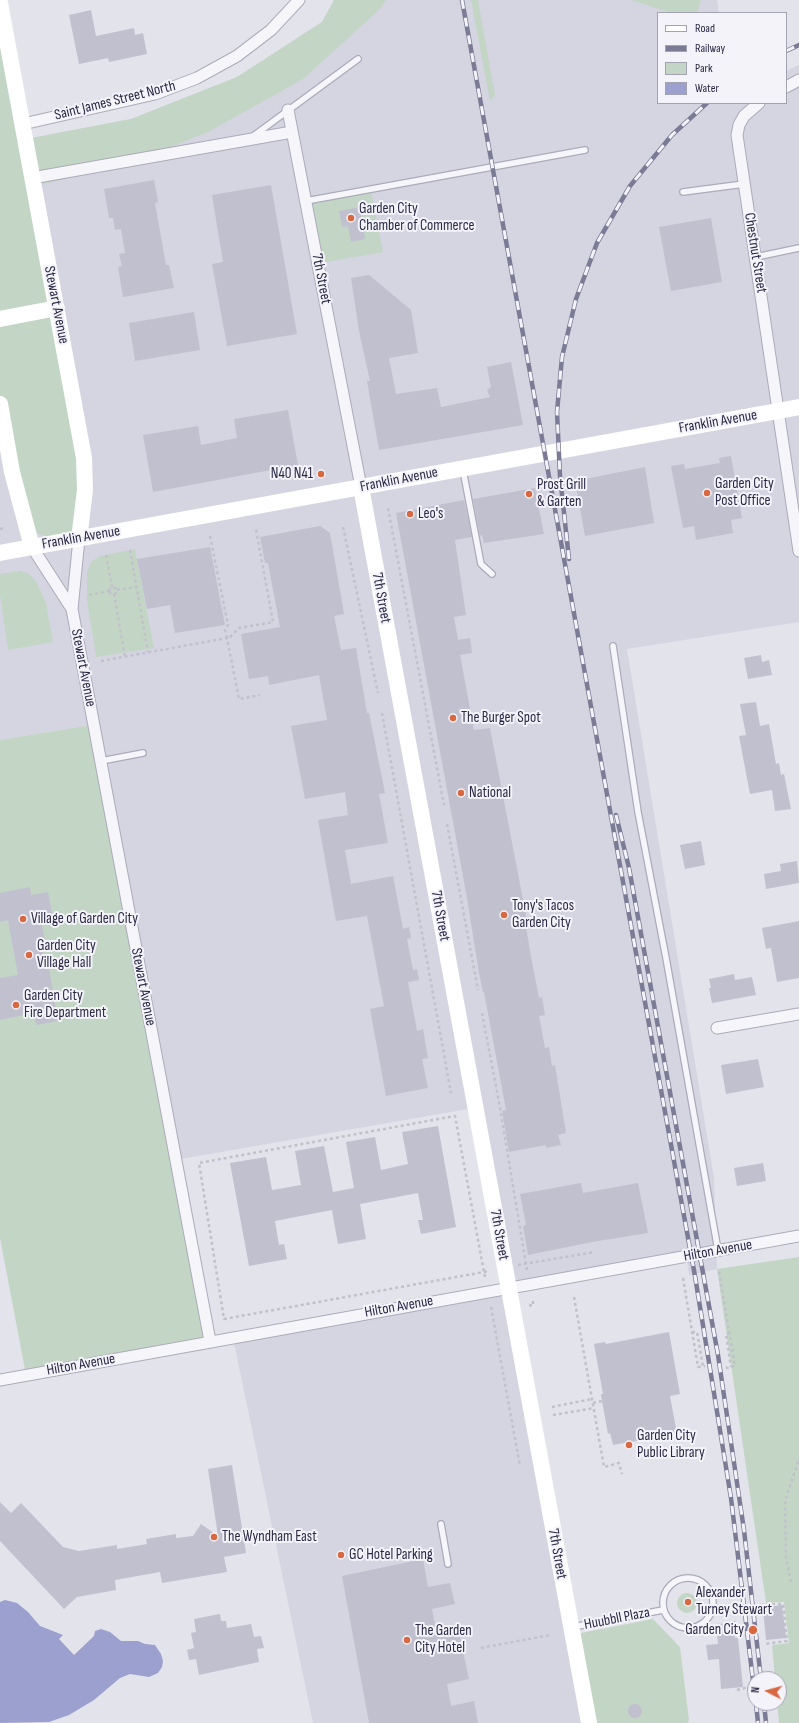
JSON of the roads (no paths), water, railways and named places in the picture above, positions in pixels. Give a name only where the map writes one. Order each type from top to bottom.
[{"type":"main road","name":"Stewart Avenue","points":[[0,3],[3,36],[23,124],[84,458],[85,490],[79,539]]},
{"type":"main road","points":[[0,319],[56,308]]},
{"type":"main road","name":"Stewart Avenue","points":[[0,404],[4,448],[32,547]]},
{"type":"main road","name":"Franklin Avenue","points":[[0,553],[799,407]]},
{"type":"main road","name":"7th Street","points":[[361,487],[589,1723]]},
{"type":"street","name":"Saint James Street North","points":[[23,124],[155,94],[197,78],[237,56],[271,30],[299,0]]},
{"type":"street","points":[[787,86],[799,80]]},
{"type":"street","name":"Chestnut Street","points":[[758,104],[744,116],[738,128],[738,142],[799,551]]},
{"type":"street","name":"7th Street","points":[[288,110],[361,487]]},
{"type":"street","points":[[32,178],[292,132]]},
{"type":"street","name":"Stewart Avenue","points":[[79,539],[72,609],[210,1341]]},
{"type":"street","name":"Stewart Avenue","points":[[32,547],[72,609]]},
{"type":"street","points":[[716,1028],[799,1014]]},
{"type":"street","name":"Hilton Avenue","points":[[0,1380],[799,1236]]},
{"type":"lane","points":[[248,140],[358,59]]},
{"type":"lane","points":[[306,201],[585,150]]},
{"type":"lane","points":[[683,192],[744,184]]},
{"type":"lane","points":[[756,257],[799,248]]},
{"type":"lane","points":[[462,468],[482,564],[492,574]]},
{"type":"lane","points":[[613,646],[638,812],[669,973],[718,1250]]},
{"type":"lane","points":[[101,761],[143,753]]},
{"type":"lane","points":[[441,1524],[448,1564]]},
{"type":"lane","name":"Huubbll Plaza","points":[[683,1578],[696,1579],[707,1585],[714,1600],[710,1617],[704,1623],[692,1628],[680,1628],[673,1624],[663,1610],[665,1593],[669,1586],[676,1580],[683,1578]]},
{"type":"lane","name":"Huubbll Plaza","points":[[571,1627],[663,1610]]},
{"type":"water","points":[[5,1600],[17,1603],[28,1612],[40,1626],[63,1635],[59,1639],[74,1655],[94,1636],[95,1631],[101,1629],[110,1632],[121,1641],[138,1641],[145,1644],[155,1645],[161,1654],[163,1661],[162,1667],[158,1673],[149,1677],[130,1674],[120,1678],[94,1700],[69,1715],[49,1722],[0,1723],[0,1602]]},
{"type":"railway","points":[[462,0],[695,1276],[731,1498],[752,1671]]},
{"type":"railway","points":[[787,51],[799,45]]},
{"type":"railway","points":[[569,559],[560,476],[557,412],[562,357],[576,299],[597,243],[630,186],[672,135],[706,104]]},
{"type":"railway","points":[[616,815],[629,868],[718,1355],[744,1530],[760,1671]]},
{"type":"railway","points":[[757,1711],[758,1723]]},
{"type":"railway","points":[[765,1711],[766,1723]]},
{"type":"place","name":"Garden City Chamber of Commerce","points":[[351,218]]},
{"type":"place","name":"N40 N41","points":[[321,474]]},
{"type":"place","name":"Garden City Post Office","points":[[707,493]]},
{"type":"place","name":"Prost Grill & Garten","points":[[529,494]]},
{"type":"place","name":"Leo's","points":[[410,514]]},
{"type":"place","name":"The Burger Spot","points":[[453,718]]},
{"type":"place","name":"National","points":[[461,793]]},
{"type":"place","name":"Tony's Tacos Garden City","points":[[504,915]]},
{"type":"place","name":"Village of Garden City","points":[[23,919]]},
{"type":"place","name":"Garden City Village Hall","points":[[29,955]]},
{"type":"place","name":"Garden City Fire Department","points":[[16,1005]]},
{"type":"place","name":"Garden City Public Library","points":[[629,1445]]},
{"type":"place","name":"The Wyndham East","points":[[214,1537]]},
{"type":"place","name":"GC Hotel Parking","points":[[341,1555]]},
{"type":"place","name":"Alexander Turney Stewart","points":[[688,1602]]},
{"type":"place","name":"Garden City","points":[[753,1630]]},
{"type":"place","name":"The Garden City Hotel","points":[[407,1640]]}]
